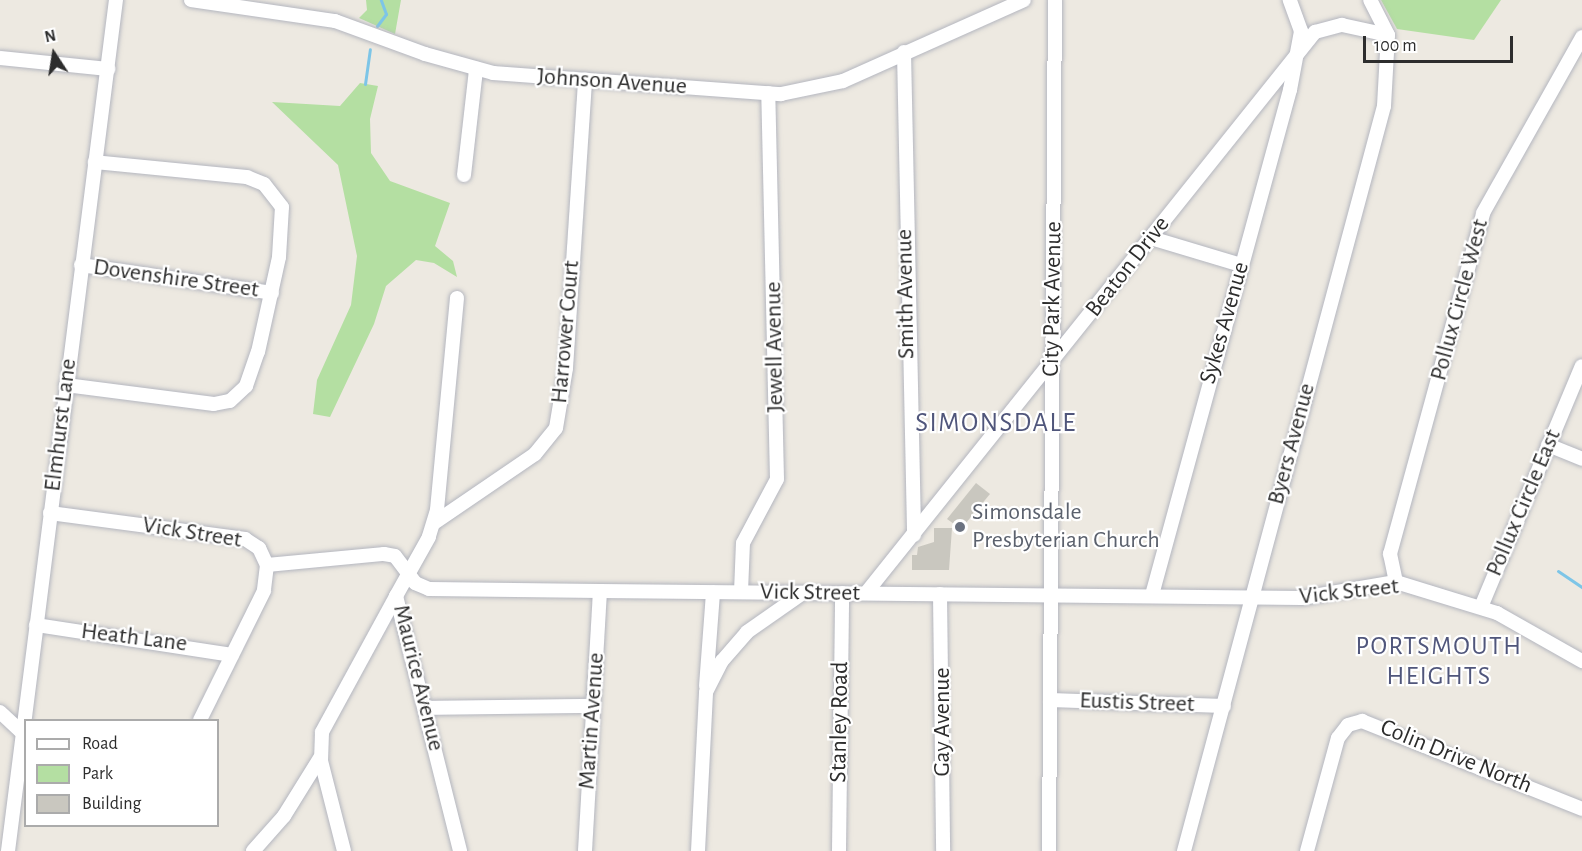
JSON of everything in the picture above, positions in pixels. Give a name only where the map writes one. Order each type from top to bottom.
[{"type":"street","name":"Elmhurst Lane","points":[[25,719],[116,0]]},
{"type":"street","name":"Johnson Avenue","points":[[191,0],[336,21],[476,69],[585,80],[768,93],[825,88],[1024,0]]},
{"type":"street","name":"City Park Avenue","points":[[1049,851],[1055,0]]},
{"type":"street","points":[[1290,0],[1300,31],[1299,51]]},
{"type":"street","points":[[1370,0],[1388,35]]},
{"type":"street","name":"Beaton Drive","points":[[866,593],[1052,364],[1315,32],[1334,25],[1388,35]]},
{"type":"street","name":"Byers Avenue","points":[[1184,851],[1384,106],[1388,35]]},
{"type":"street","name":"Pollux Circle West","points":[[1395,582],[1390,554],[1483,213],[1582,37]]},
{"type":"street","name":"Sykes Avenue","points":[[1152,595],[1299,51]]},
{"type":"street","name":"Smith Avenue","points":[[904,52],[914,536]]},
{"type":"street","points":[[0,58],[108,69]]},
{"type":"street","points":[[464,175],[476,69]]},
{"type":"street","name":"Harrower Court","points":[[434,523],[535,454],[556,428],[566,368],[585,80]]},
{"type":"street","name":"Jewell Avenue","points":[[741,592],[743,543],[777,479],[768,93]]},
{"type":"street","points":[[66,385],[214,405],[230,401],[246,386],[272,293],[282,219],[279,199],[264,184],[247,177],[95,162]]},
{"type":"street","points":[[1150,238],[1241,265]]},
{"type":"street","name":"Dovenshire Street","points":[[81,265],[272,293]]},
{"type":"street","name":"Maurice Avenue","points":[[457,298],[434,523],[410,575],[396,596],[460,851]]},
{"type":"street","name":"Pollux Circle East","points":[[1481,607],[1582,366]]},
{"type":"street","points":[[1548,445],[1582,459]]},
{"type":"street","name":"Vick Street","points":[[50,513],[245,538],[259,548],[267,566],[384,554],[395,556],[410,575],[429,589],[1050,597],[1152,595],[1251,597],[1324,596],[1395,582],[1481,607],[1582,661]]},
{"type":"street","points":[[200,719],[264,591],[267,566]]},
{"type":"street","name":"Martin Avenue","points":[[585,851],[600,591]]},
{"type":"street","points":[[698,851],[713,592]]},
{"type":"street","points":[[706,692],[722,662],[747,632],[803,593]]},
{"type":"street","name":"Stanley Road","points":[[839,851],[842,593]]},
{"type":"street","name":"Gay Avenue","points":[[940,594],[943,851]]},
{"type":"street","points":[[253,851],[284,816],[320,758],[327,720],[396,596]]},
{"type":"street","name":"Heath Lane","points":[[36,625],[232,655]]},
{"type":"street","name":"Eustis Street","points":[[1050,700],[1224,706]]},
{"type":"street","points":[[425,708],[593,706]]},
{"type":"street","points":[[0,712],[23,735]]},
{"type":"street","name":"Colin Drive North","points":[[1307,851],[1337,742],[1348,725],[1370,722],[1582,809]]},
{"type":"street","name":"Elmhurst Lane","points":[[8,851],[23,735]]},
{"type":"street","points":[[320,758],[344,851]]},
{"type":"green space","points":[[366,0],[401,0],[395,34],[359,18],[367,10]]},
{"type":"green space","points":[[1381,0],[1501,0],[1474,40],[1397,29]]},
{"type":"green space","points":[[360,83],[378,86],[370,119],[371,153],[390,181],[450,203],[435,246],[453,261],[457,277],[434,263],[416,260],[386,286],[374,324],[330,417],[313,414],[317,380],[351,305],[357,256],[338,165],[272,102],[340,106]]},
{"type":"building","points":[[976,483],[990,494],[961,529],[947,519]]},
{"type":"building","points":[[934,528],[952,528],[949,570],[912,570],[912,555],[917,555],[918,547],[934,542]]},
{"type":"waterway","points":[[377,26],[386,14],[381,0]]},
{"type":"waterway","points":[[365,84],[370,49]]},
{"type":"waterway","points":[[1558,571],[1582,587]]},
{"type":"place","name":"Simonsdale Presbyterian Church","points":[[960,527]]},
{"type":"district","name":"SIMONSDALE","points":[[996,423]]},
{"type":"district","name":"PORTSMOUTH HEIGHTS","points":[[1439,662]]}]
